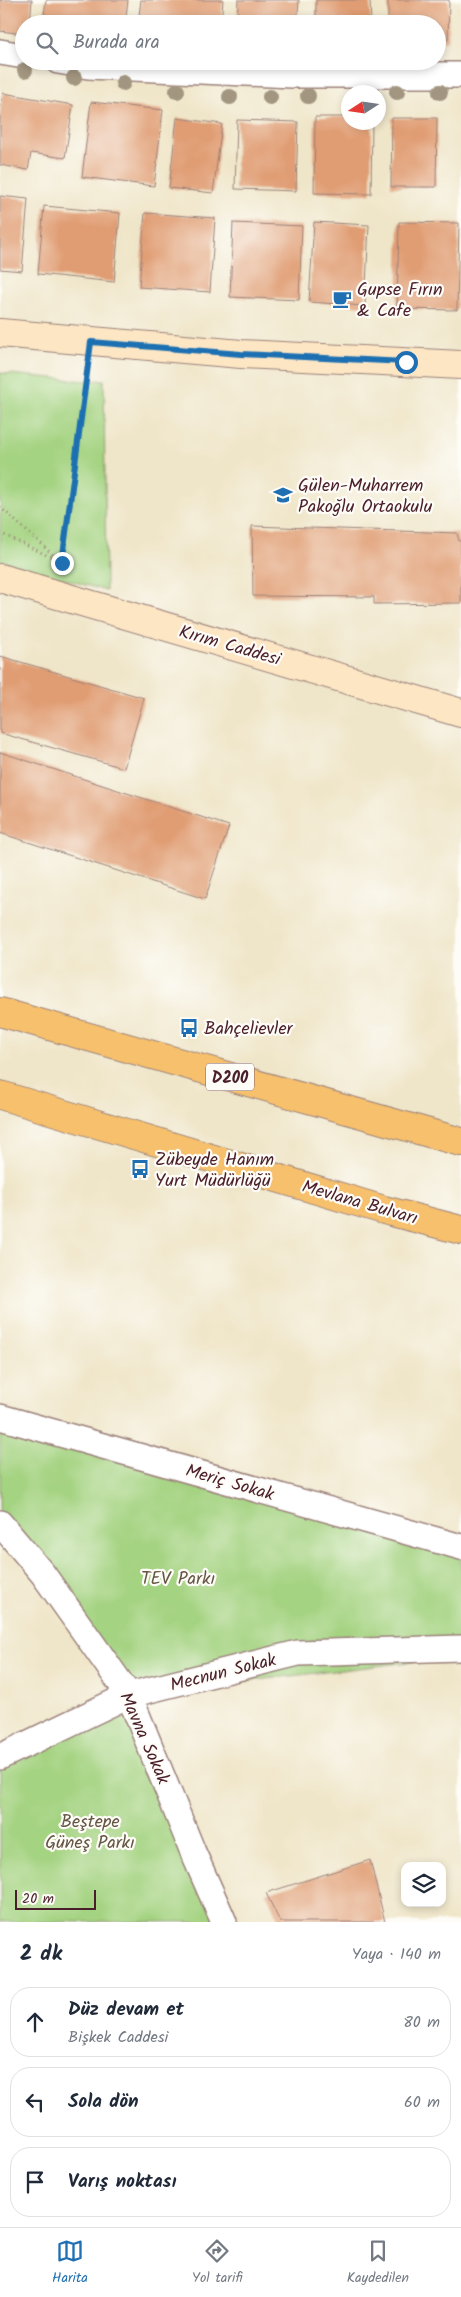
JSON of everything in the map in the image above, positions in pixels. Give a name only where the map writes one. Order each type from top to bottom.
[{"type":"highway","name":"D200","points":[[0,1012],[461,1142]]},
{"type":"highway","name":"Mevlana Bulvarı","points":[[0,1095],[374,1207],[461,1230]]},
{"type":"street","points":[[0,52],[15,54]]},
{"type":"street","points":[[179,70],[293,75],[461,75]]},
{"type":"street","points":[[0,333],[241,354],[461,365]]},
{"type":"street","name":"Kırım Caddesi","points":[[0,578],[461,713]]},
{"type":"street","name":"Meriç Sokak","points":[[0,1416],[461,1547]]},
{"type":"street","name":"Mavna Sokak","points":[[0,1522],[43,1574],[129,1695],[193,1852],[224,1922]]},
{"type":"street","name":"Mecnun Sokak","points":[[0,1757],[129,1695],[298,1653],[461,1648]]},
{"type":"path","points":[[56,595],[62,563],[91,342]]},
{"type":"path","points":[[0,507],[62,563]]},
{"type":"path","points":[[0,533],[62,563]]},
{"type":"green space","points":[[0,373],[84,381],[104,380],[106,591],[0,560]]},
{"type":"green space","name":"TEV Parkı","points":[[0,1415],[461,1540],[461,1656],[129,1695],[0,1531]]},
{"type":"green space","name":"Beştepe Güneş Parkı","points":[[129,1695],[227,1922],[0,1922],[0,1769]]},
{"type":"building","points":[[0,0],[32,0],[31,15],[15,15],[15,33],[0,31]]},
{"type":"building","points":[[46,0],[128,0],[126,15],[44,15]]},
{"type":"building","points":[[141,0],[223,0],[222,15],[139,15]]},
{"type":"building","points":[[238,0],[299,0],[298,15],[237,15]]},
{"type":"building","points":[[316,0],[370,0],[371,15],[316,15]]},
{"type":"building","points":[[388,0],[449,0],[448,40],[446,40],[446,15],[388,15]]},
{"type":"building","points":[[3,93],[73,105],[65,158],[31,153],[28,170],[0,165],[0,112]]},
{"type":"building","points":[[91,102],[163,110],[154,186],[82,177]]},
{"type":"building","points":[[315,117],[341,117],[341,130],[372,130],[371,194],[314,193]]},
{"type":"building","points":[[177,118],[222,124],[213,193],[169,188]]},
{"type":"building","points":[[392,118],[437,118],[436,187],[391,187]]},
{"type":"building","points":[[237,120],[298,122],[296,191],[235,189]]},
{"type":"building","points":[[0,196],[28,199],[22,271],[0,269]]},
{"type":"building","points":[[44,206],[120,213],[114,282],[38,274]]},
{"type":"building","points":[[145,213],[215,218],[210,292],[139,287]]},
{"type":"building","points":[[314,222],[369,225],[365,306],[309,302]]},
{"type":"building","points":[[399,222],[459,223],[457,310],[397,309]]},
{"type":"building","points":[[233,223],[302,226],[299,300],[230,297]]},
{"type":"building","points":[[252,526],[457,533],[459,541],[461,541],[461,603],[374,604],[374,597],[253,596]]},
{"type":"building","points":[[0,656],[144,698],[124,768],[0,733]]},
{"type":"building","points":[[0,752],[229,826],[205,899],[0,833]]},
{"type":"building","points":[[370,1860],[385,1922],[280,1922],[266,1893]]},
{"type":"place","name":"Gupse Fırın & Cafe","points":[[342,299]]},
{"type":"place","name":"Gülen-Muharrem Pakoğlu Ortaokulu","points":[[283,495]]},
{"type":"place","name":"Bahçelievler","points":[[189,1028]]},
{"type":"place","name":"Zübeyde Hanım Yurt Müdürlüğü","points":[[140,1169]]},
{"type":"route","points":[[62,563],[91,342],[241,354],[406,362]]}]
